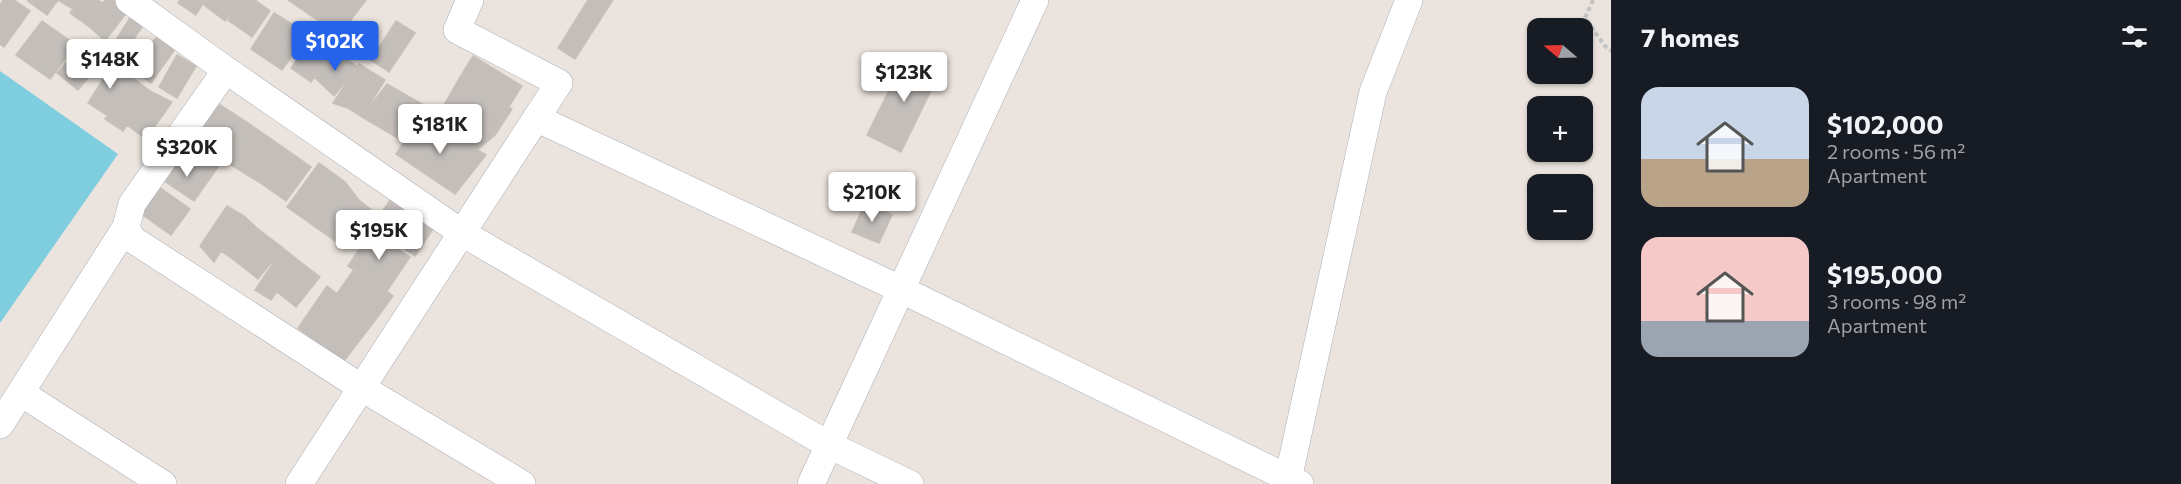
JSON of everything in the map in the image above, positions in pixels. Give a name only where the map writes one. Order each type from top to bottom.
[{"type":"street","points":[[129,0],[462,233],[828,445],[910,484]]},
{"type":"street","points":[[299,484],[559,83],[457,30],[470,0]]},
{"type":"street","points":[[811,484],[1035,0]]},
{"type":"street","points":[[536,118],[900,289],[1292,482],[1373,92],[1409,0]]},
{"type":"street","points":[[0,425],[126,226],[132,204],[226,70]]},
{"type":"street","points":[[126,226],[132,239],[362,388],[522,484]]},
{"type":"street","points":[[21,393],[163,484]]},
{"type":"path","points":[[1593,0],[1585,18],[1611,51]]},
{"type":"water","points":[[0,71],[118,154],[0,323]]},
{"type":"building","points":[[3,0],[14,0],[30,11],[4,47],[0,44],[0,5]]},
{"type":"building","points":[[58,0],[47,15],[28,1]]},
{"type":"building","points":[[58,0],[79,0],[73,9]]},
{"type":"building","points":[[79,0],[98,0],[102,3],[87,25],[70,13]]},
{"type":"building","points":[[106,0],[114,0],[128,11],[105,41],[87,25]]},
{"type":"building","points":[[180,0],[205,0],[196,15],[178,3]]},
{"type":"building","points":[[202,0],[241,0],[225,21],[200,2]]},
{"type":"building","points":[[242,0],[255,0],[270,11],[252,37],[228,20]]},
{"type":"building","points":[[288,0],[333,0],[319,21]]},
{"type":"building","points":[[334,0],[366,0],[339,36],[319,21]]},
{"type":"building","points":[[588,0],[613,0],[575,59],[558,48]]},
{"type":"building","points":[[133,13],[146,21],[126,51],[114,43]]},
{"type":"building","points":[[274,13],[308,34],[282,70],[251,49]]},
{"type":"building","points":[[42,21],[76,45],[50,79],[16,55]]},
{"type":"building","points":[[396,21],[415,33],[389,72],[371,60]]},
{"type":"building","points":[[316,31],[336,46],[311,82],[291,68]]},
{"type":"building","points":[[160,32],[178,45],[151,83],[133,70]]},
{"type":"building","points":[[78,48],[98,66],[78,90],[57,73]]},
{"type":"building","points":[[333,50],[358,67],[334,96],[314,77]]},
{"type":"building","points":[[907,54],[941,70],[901,152],[867,135]]},
{"type":"building","points":[[177,55],[196,66],[177,98],[159,87]]},
{"type":"building","points":[[473,56],[522,86],[508,108],[460,77]]},
{"type":"building","points":[[359,64],[372,72],[348,108],[333,103]]},
{"type":"building","points":[[112,65],[133,78],[108,116],[88,103]]},
{"type":"building","points":[[372,72],[385,80],[362,117],[348,108]]},
{"type":"building","points":[[460,77],[512,109],[495,135],[444,105]]},
{"type":"building","points":[[133,78],[150,91],[123,131],[105,119]]},
{"type":"building","points":[[387,84],[427,107],[401,140],[362,117]]},
{"type":"building","points":[[150,91],[172,102],[146,139],[127,125]]},
{"type":"building","points":[[214,101],[248,123],[211,177],[179,155]]},
{"type":"building","points":[[444,105],[495,135],[477,150],[433,124]]},
{"type":"building","points":[[420,116],[486,155],[455,194],[396,154]]},
{"type":"building","points":[[248,123],[287,150],[262,184],[223,160]]},
{"type":"building","points":[[287,150],[311,167],[286,201],[262,184]]},
{"type":"building","points":[[179,155],[211,177],[194,201],[163,180]]},
{"type":"building","points":[[319,163],[345,182],[314,226],[287,207]]},
{"type":"building","points":[[345,182],[359,200],[331,238],[314,226]]},
{"type":"building","points":[[159,187],[190,209],[171,235],[140,213]]},
{"type":"building","points":[[393,196],[435,226],[415,256],[372,226]]},
{"type":"building","points":[[359,200],[374,212],[346,249],[331,238]]},
{"type":"building","points":[[865,203],[892,215],[879,243],[852,232]]},
{"type":"building","points":[[227,206],[244,216],[214,262],[200,246]]},
{"type":"building","points":[[244,216],[258,229],[234,260],[221,251]]},
{"type":"building","points":[[258,229],[283,248],[258,279],[234,260]]},
{"type":"building","points":[[371,231],[410,257],[387,291],[348,266]]},
{"type":"building","points":[[283,248],[299,261],[271,300],[255,290]]},
{"type":"building","points":[[299,261],[320,277],[296,307],[276,291]]},
{"type":"building","points":[[355,268],[393,296],[374,322],[336,295]]},
{"type":"building","points":[[327,286],[374,322],[344,361],[298,328]]}]
